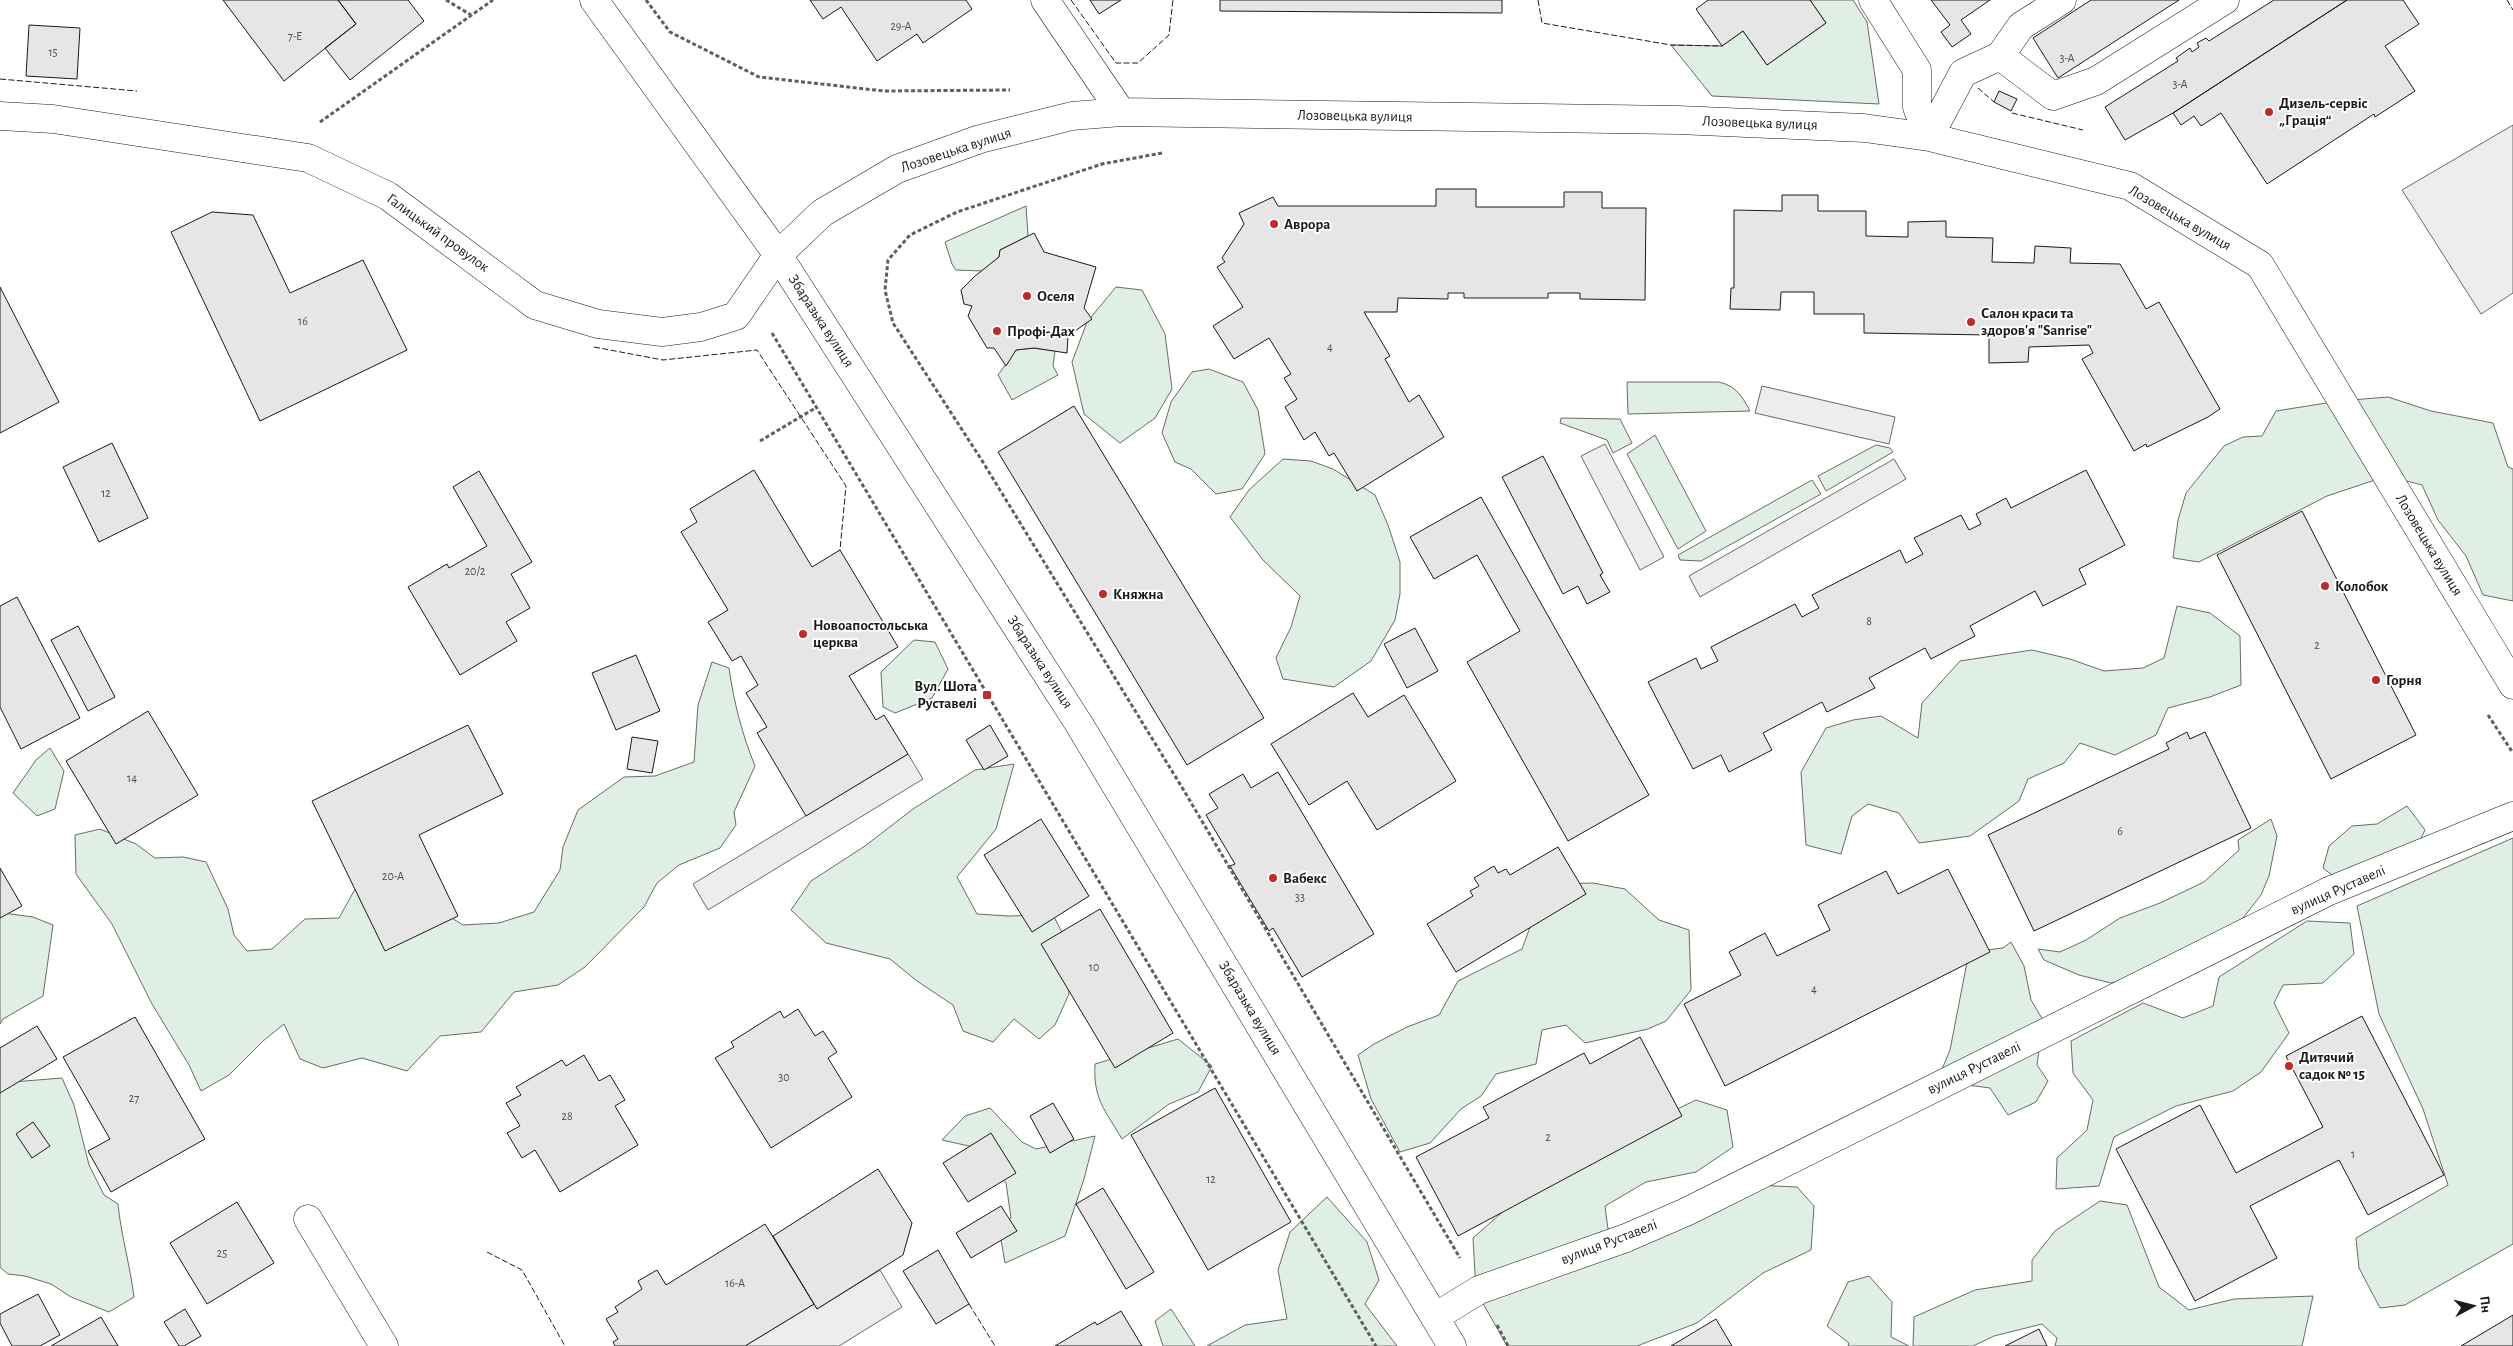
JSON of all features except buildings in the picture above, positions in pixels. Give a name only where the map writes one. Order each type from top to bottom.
[{"type":"street","name":"Збаразька вулиця","points":[[594,0],[778,254],[1103,762],[1452,1346]]},
{"type":"street","points":[[1045,0],[1121,112]]},
{"type":"street","points":[[1873,0],[1917,70],[1917,107],[1929,137]]},
{"type":"street","points":[[1929,137],[1963,73],[2000,56],[2021,26],[2062,0]]},
{"type":"street","points":[[2000,56],[2054,96],[2096,81],[2225,0]]},
{"type":"street","name":"Лозовецька вулиця","points":[[778,254],[822,213],[897,169],[980,139],[1072,116],[1121,112],[1678,120],[1864,128],[1929,137],[2130,186],[2260,265],[2513,685]]},
{"type":"street","name":"Галицький провулок","points":[[0,116],[53,119],[308,158],[388,196],[535,305],[598,324],[662,332],[701,327],[736,316],[778,254]]},
{"type":"street","name":"вулиця Руставелі","points":[[1435,1316],[1479,1290],[1626,1238],[1686,1212],[2329,892],[2513,816]]},
{"type":"street","points":[[308,1219],[384,1346]]},
{"type":"path","points":[[446,0],[471,15]]},
{"type":"path","points":[[314,127],[493,0]]},
{"type":"path","points":[[1169,152],[1102,164],[957,212],[910,236],[888,260],[885,290],[893,322],[981,459],[1183,788],[1479,1290],[1508,1346]]},
{"type":"path","points":[[808,392],[1376,1346]]},
{"type":"path","points":[[760,441],[817,407]]},
{"type":"path","points":[[2487,713],[2513,753]]},
{"type":"green space","points":[[1810,0],[1853,0],[1867,22],[1879,104],[1712,96],[1671,45],[1722,46],[1743,31],[1767,65],[1826,23]]},
{"type":"green space","points":[[1026,206],[1028,236],[1000,250],[999,257],[982,271],[956,270],[952,264],[945,242]]},
{"type":"green space","points":[[1116,287],[1142,290],[1165,334],[1172,389],[1155,418],[1120,443],[1084,414],[1072,362],[1087,322]]},
{"type":"green space","points":[[1034,348],[1055,351],[1053,366],[1058,375],[1012,400],[998,375],[1016,350]]},
{"type":"green space","points":[[1209,369],[1243,382],[1258,410],[1265,454],[1242,489],[1216,494],[1191,469],[1175,462],[1162,433],[1171,402],[1192,372]]},
{"type":"green space","points":[[1627,382],[1719,382],[1730,386],[1738,392],[1750,411],[1628,414]]},
{"type":"green space","points":[[2388,397],[2431,411],[2493,423],[2508,467],[2513,469],[2513,601],[2483,595],[2466,556],[2438,520],[2422,485],[2387,476],[2327,496],[2199,562],[2173,558],[2178,520],[2186,493],[2224,446],[2243,437],[2262,436],[2276,411],[2339,401]]},
{"type":"green space","points":[[1561,418],[1620,419],[1632,443],[1613,453],[1607,440],[1560,423]]},
{"type":"green space","points":[[1655,435],[1706,531],[1678,549],[1627,454]]},
{"type":"green space","points":[[1876,445],[1890,448],[1893,452],[1826,491],[1818,476]]},
{"type":"green space","points":[[1283,459],[1311,461],[1333,469],[1375,495],[1388,525],[1400,562],[1400,594],[1395,620],[1371,661],[1334,687],[1283,679],[1276,658],[1291,627],[1300,596],[1263,560],[1230,517],[1249,490]]},
{"type":"green space","points":[[1812,480],[1821,494],[1701,561],[1680,560],[1678,555]]},
{"type":"green space","points":[[2177,606],[2210,613],[2240,636],[2241,685],[2210,697],[2168,708],[2156,735],[2115,755],[2080,743],[2064,763],[2028,779],[2019,801],[1970,836],[1919,843],[1899,813],[1868,804],[1852,816],[1841,854],[1806,845],[1801,772],[1826,728],[1853,720],[1881,716],[1918,738],[1922,703],[1960,661],[2032,650],[2070,659],[2104,671],[2143,668],[2164,658]]},
{"type":"green space","points":[[914,640],[935,642],[948,669],[932,698],[895,713],[883,707],[881,672]]},
{"type":"green space","points":[[712,662],[729,668],[739,718],[755,766],[734,812],[736,825],[720,848],[679,865],[657,883],[644,907],[585,967],[558,985],[514,992],[481,1032],[440,1036],[407,1071],[362,1058],[323,1068],[300,1059],[284,1024],[263,1041],[229,1075],[201,1091],[189,1065],[152,1004],[112,924],[76,874],[75,835],[100,829],[136,844],[155,858],[183,857],[206,862],[228,909],[234,935],[247,951],[272,949],[305,919],[339,918],[354,891],[381,866],[429,904],[463,925],[499,923],[534,912],[560,870],[563,847],[578,810],[624,777],[655,776],[694,762],[698,705]]},
{"type":"green space","points":[[50,748],[64,771],[55,809],[37,816],[13,793],[36,760]]},
{"type":"green space","points":[[1014,764],[996,829],[957,877],[977,914],[1008,916],[1053,915],[1067,942],[1069,994],[1055,1025],[1039,1039],[1014,1019],[993,1042],[963,1031],[953,1005],[917,981],[890,959],[826,943],[791,910],[811,881],[865,846],[913,809],[975,770]]},
{"type":"green space","points":[[2407,806],[2425,830],[2406,869],[2336,878],[2323,868],[2329,846],[2352,826],[2377,824]]},
{"type":"green space","points":[[2271,819],[2277,836],[2269,876],[2261,895],[2243,918],[2145,975],[2111,983],[2079,975],[2044,960],[2038,949],[2060,952],[2086,940],[2120,918],[2160,903],[2204,882],[2239,850],[2238,840]]},
{"type":"green space","points":[[2513,838],[2513,1244],[2405,1305],[2380,1308],[2359,1268],[2356,1238],[2448,1185],[2423,1109],[2379,1014],[2357,906]]},
{"type":"green space","points":[[1593,883],[1625,889],[1659,920],[1689,930],[1691,990],[1666,1021],[1648,1029],[1585,1043],[1566,1025],[1542,1030],[1536,1064],[1496,1074],[1481,1096],[1461,1109],[1430,1143],[1400,1152],[1371,1099],[1358,1055],[1374,1044],[1407,1027],[1439,1015],[1458,981],[1522,949],[1541,897],[1555,884]]},
{"type":"green space","points":[[3,913],[33,917],[53,925],[43,996],[3,1019],[0,1024],[0,915]]},
{"type":"green space","points":[[2307,921],[2350,923],[2354,954],[2323,983],[2283,985],[2274,1003],[2289,1033],[2261,1072],[2233,1091],[2176,1106],[2114,1137],[2099,1186],[2056,1189],[2057,1158],[2087,1130],[2093,1100],[2073,1073],[2071,1041],[2143,1003],[2183,1018],[2213,1006],[2219,977]]},
{"type":"green space","points":[[2011,942],[2024,966],[2031,1000],[2043,1020],[2037,1065],[2048,1081],[2036,1102],[2008,1115],[1990,1088],[1937,1081],[1950,1050],[1969,952],[2003,948]]},
{"type":"green space","points":[[1178,1039],[1212,1066],[1198,1092],[1169,1104],[1122,1139],[1101,1104],[1096,1086],[1095,1064]]},
{"type":"green space","points":[[62,1078],[74,1105],[89,1165],[104,1195],[118,1204],[134,1297],[109,1312],[71,1297],[51,1284],[25,1276],[8,1274],[0,1267],[0,1083]]},
{"type":"green space","points":[[1696,1100],[1727,1110],[1733,1147],[1696,1172],[1646,1182],[1605,1206],[1608,1229],[1639,1226],[1733,1184],[1797,1187],[1814,1206],[1811,1250],[1763,1273],[1697,1323],[1637,1346],[1507,1346],[1476,1291],[1473,1238],[1550,1170]]},
{"type":"green space","points":[[990,1108],[1022,1142],[1036,1149],[1095,1136],[1084,1179],[1065,1236],[1005,1263],[999,1228],[1011,1218],[1006,1183],[982,1149],[942,1140],[965,1116]]},
{"type":"green space","points":[[1327,1197],[1367,1242],[1379,1280],[1365,1304],[1397,1346],[1207,1346],[1245,1325],[1287,1319],[1278,1270],[1290,1232]]},
{"type":"green space","points":[[2100,1201],[2127,1205],[2159,1287],[2189,1310],[2234,1299],[2313,1296],[2302,1346],[2055,1346],[2057,1338],[2042,1324],[1994,1336],[1973,1346],[1913,1346],[1914,1317],[1975,1290],[2032,1281],[2032,1260],[2055,1231]]},
{"type":"green space","points":[[1869,1276],[1892,1302],[1891,1337],[1909,1346],[1848,1346],[1849,1343],[1827,1326],[1848,1282]]},
{"type":"green space","points":[[1171,1309],[1195,1346],[1163,1346],[1155,1321]]},
{"type":"shaded area","points":[[2513,125],[2513,293],[2481,314],[2402,190]]},
{"type":"shaded area","points":[[1762,386],[1895,417],[1889,444],[1755,413]]},
{"type":"shaded area","points":[[1605,444],[1664,557],[1640,570],[1581,456]]},
{"type":"shaded area","points":[[1894,459],[1906,479],[1700,597],[1689,576]]},
{"type":"shaded area","points":[[908,754],[923,779],[708,910],[693,884]]},
{"type":"shaded area","points":[[880,1270],[902,1307],[839,1346],[745,1346],[814,1304],[817,1309]]},
{"type":"fence","points":[[1071,0],[1116,63],[1138,63],[1169,35],[1173,0]]},
{"type":"fence","points":[[1538,0],[1542,23],[1671,45],[1722,46]]},
{"type":"fence","points":[[2507,0],[2513,10]]},
{"type":"fence","points":[[0,79],[137,91]]},
{"type":"fence","points":[[1978,88],[1994,102]]},
{"type":"fence","points":[[2012,113],[2083,130]]},
{"type":"fence","points":[[594,347],[663,360],[757,350],[846,486],[840,550]]},
{"type":"fence","points":[[487,1252],[522,1270],[565,1346]]},
{"type":"fence","points":[[969,1304],[995,1346]]},
{"type":"place","name":"Дизель-сервіс „Грація“","points":[[2269,112]]},
{"type":"place","name":"Аврора","points":[[1274,224]]},
{"type":"place","name":"Оселя","points":[[1027,296]]},
{"type":"place","name":"Салон краси та здоров'я \"Sanrise\"","points":[[1971,322]]},
{"type":"place","name":"Профі-Дах","points":[[997,331]]},
{"type":"place","name":"Колобок","points":[[2325,586]]},
{"type":"place","name":"Княжна","points":[[1103,594]]},
{"type":"place","name":"Новоапостольська церква","points":[[803,634]]},
{"type":"place","name":"Горня","points":[[2376,680]]},
{"type":"place","name":"Вул. Шота Руставелі","points":[[987,695]]},
{"type":"place","name":"Вабекс","points":[[1273,878]]},
{"type":"place","name":"Дитячий садок № 15","points":[[2289,1066]]}]
